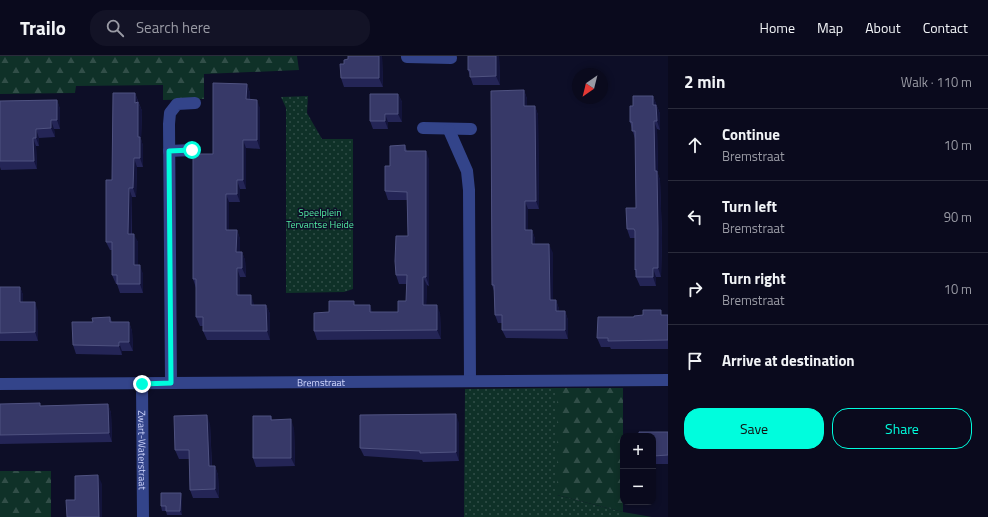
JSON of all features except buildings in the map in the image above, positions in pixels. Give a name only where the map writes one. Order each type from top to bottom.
[{"type":"street","points":[[407,57],[451,58]]},
{"type":"street","points":[[171,383],[170,113],[177,104],[195,103]]},
{"type":"street","points":[[423,128],[449,130],[471,129]]},
{"type":"street","points":[[449,130],[467,171],[469,190],[470,381]]},
{"type":"street","points":[[169,151],[192,150]]},
{"type":"street","name":"Bremstraat","points":[[0,384],[668,380]]},
{"type":"street","name":"Zwart-Waterstraat","points":[[142,384],[143,517]]},
{"type":"green space","points":[[0,56],[297,56],[299,70],[204,74],[204,99],[163,100],[163,85],[76,86],[75,93],[0,94]]},
{"type":"green space","name":"Speelplein Tervantse Heide","points":[[308,96],[307,113],[322,139],[353,139],[353,289],[344,292],[286,293],[286,108],[281,97]]},
{"type":"green space","points":[[557,388],[557,495],[623,512],[623,517],[464,517],[465,389]]},
{"type":"green space","points":[[557,388],[623,388],[623,433],[620,433],[620,505],[623,505],[623,512],[557,495]]},
{"type":"green space","points":[[0,471],[51,471],[51,517],[0,517]]},
{"type":"green space","points":[[623,512],[652,517],[623,517]]},
{"type":"route","points":[[142,384],[171,383],[169,151],[192,150]]}]
